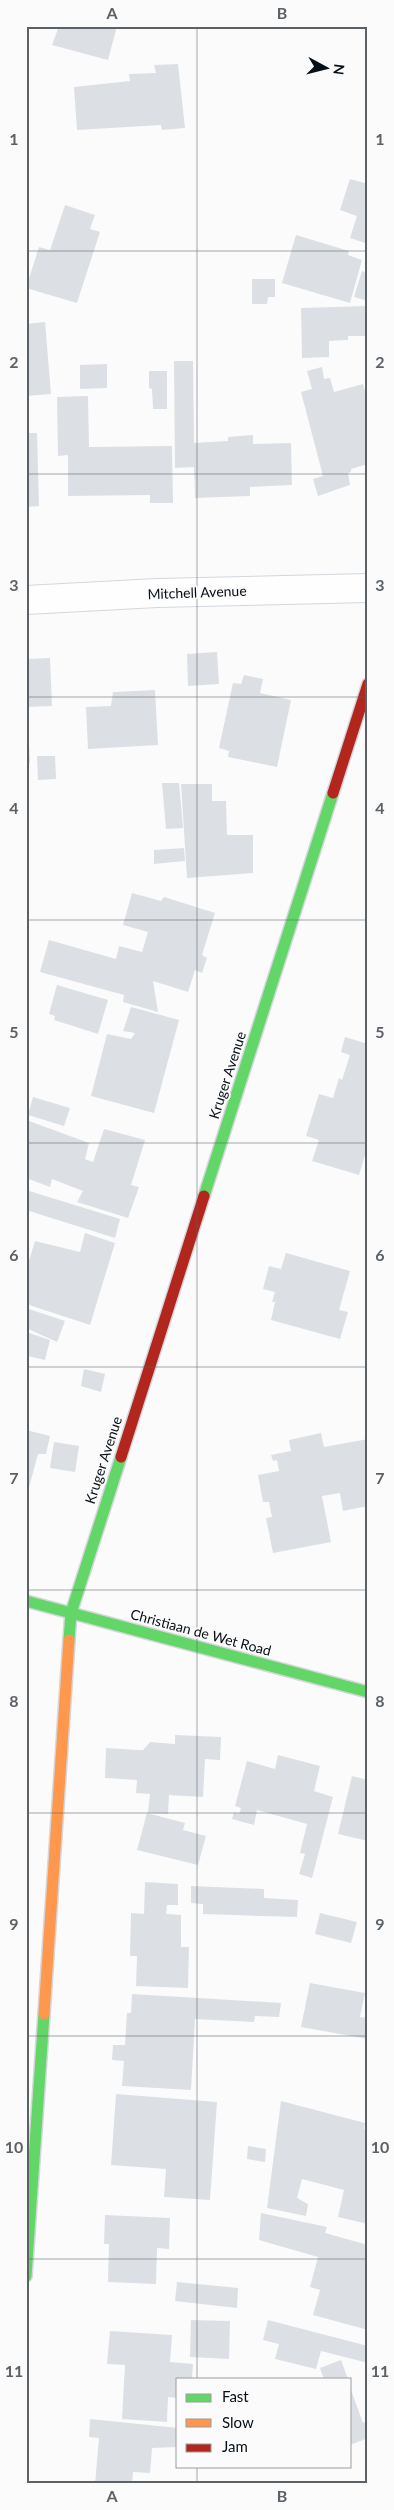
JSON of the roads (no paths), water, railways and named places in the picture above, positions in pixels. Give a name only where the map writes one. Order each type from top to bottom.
[{"type":"street","name":"Mitchell Avenue","points":[[26,600],[157,593],[368,588]]},
{"type":"street","name":"Kruger Avenue","points":[[26,2276],[70,1613],[368,684]]},
{"type":"street","name":"Christiaan de Wet Road","points":[[26,1601],[368,1692]]}]
